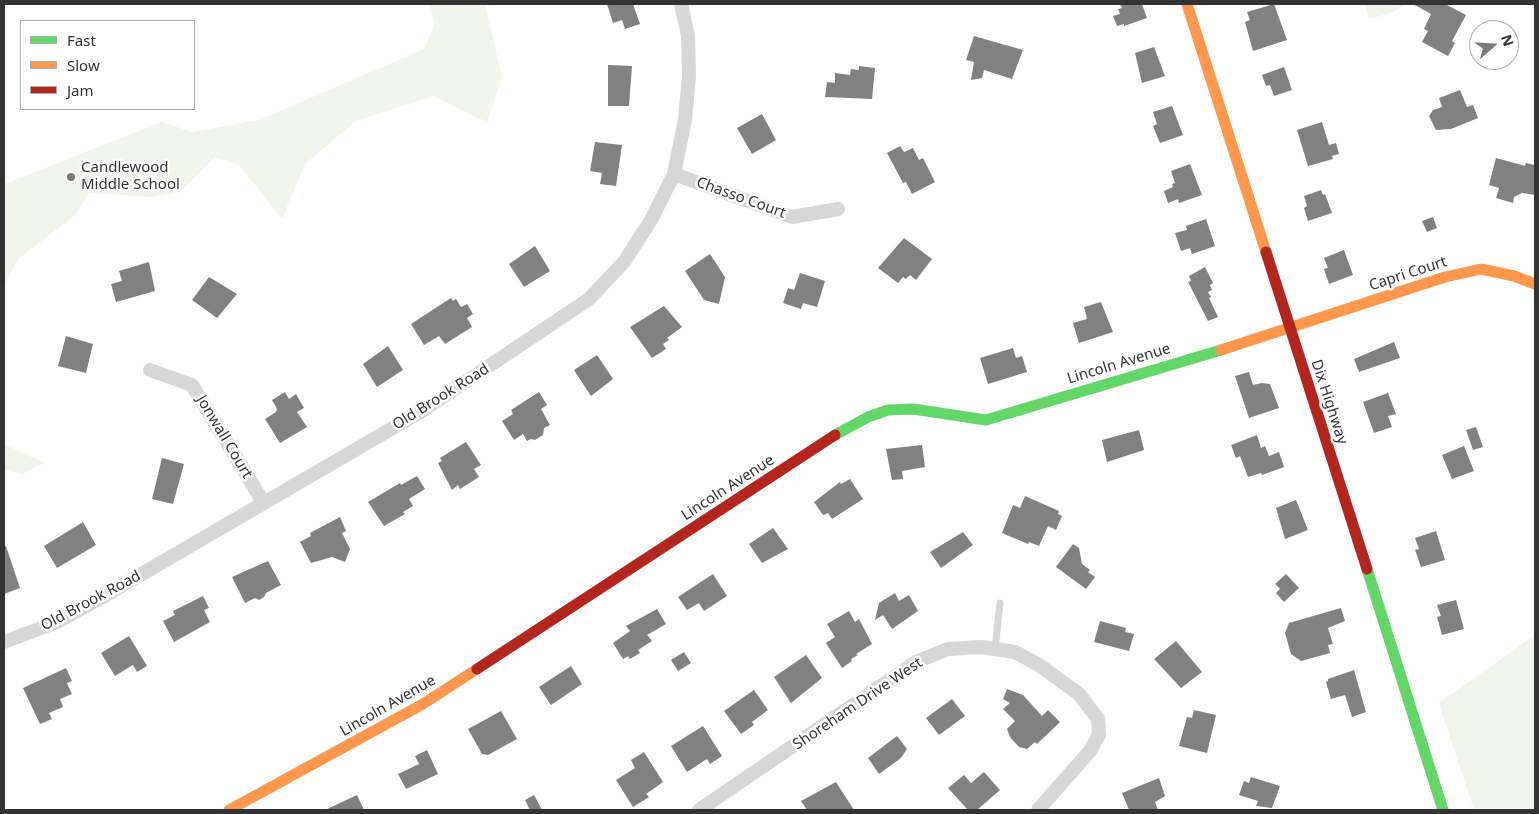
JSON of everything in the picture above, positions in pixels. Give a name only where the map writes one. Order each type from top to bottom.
[{"type":"street","name":"Old Brook Road","points":[[4,642],[64,618],[422,411],[588,299],[624,262],[651,220],[674,174],[685,120],[689,76],[688,36],[681,4]]},
{"type":"street","name":"Dix Highway","points":[[1187,4],[1443,810]]},
{"type":"street","name":"Chasso Court","points":[[674,174],[792,217],[838,209]]},
{"type":"street","name":"Capri Court","points":[[1290,329],[1445,277],[1481,269],[1514,276],[1535,284]]},
{"type":"street","name":"Lincoln Avenue","points":[[229,810],[423,704],[839,432],[868,417],[888,410],[912,408],[986,420],[1290,329]]},
{"type":"street","name":"Jonwall Court","points":[[150,370],[192,384],[263,502]]},
{"type":"street","name":"Shoreham Drive West","points":[[699,810],[916,662],[948,649],[981,647],[1015,652],[1038,665],[1079,694],[1098,719],[1099,735],[1090,751],[1038,810]]},
{"type":"lane","points":[[995,649],[1000,603]]},
{"type":"shaded area","points":[[429,4],[485,4],[502,77],[487,122],[433,96],[356,121],[305,164],[282,219],[239,165],[215,157],[180,192],[151,197],[89,193],[74,216],[18,259],[4,285],[4,184],[162,122],[192,132],[259,120],[424,49],[435,24]]},
{"type":"shaded area","points":[[1365,4],[1406,4],[1391,13],[1369,19]]},
{"type":"shaded area","points":[[4,444],[44,463],[23,474],[4,470]]},
{"type":"shaded area","points":[[1535,635],[1535,810],[1474,810],[1439,703]]},
{"type":"building","points":[[607,4],[633,4],[640,24],[625,29],[622,20],[613,23]]},
{"type":"building","points":[[1120,4],[1142,4],[1147,18],[1124,26],[1124,24],[1117,26],[1113,16],[1120,14],[1118,9],[1122,8]]},
{"type":"building","points":[[1274,4],[1287,40],[1253,51],[1245,22],[1250,20],[1247,12]]},
{"type":"building","points":[[1413,4],[1445,4],[1466,15],[1452,41],[1455,43],[1448,56],[1422,42],[1428,31],[1424,29],[1431,14]]},
{"type":"building","points":[[974,36],[1023,50],[1012,79],[984,70],[982,78],[971,80],[974,62],[966,60]]},
{"type":"building","points":[[1154,47],[1165,76],[1142,83],[1135,53]]},
{"type":"building","points":[[608,65],[632,66],[629,106],[608,106]]},
{"type":"building","points":[[859,66],[875,68],[872,99],[825,97],[827,82],[835,83],[835,73],[850,75],[851,69],[859,70]]},
{"type":"building","points":[[1284,67],[1292,90],[1274,96],[1270,85],[1266,86],[1262,75]]},
{"type":"building","points":[[1460,90],[1467,107],[1473,105],[1478,118],[1451,129],[1436,130],[1429,116],[1433,110],[1442,107],[1439,98]]},
{"type":"building","points":[[1172,106],[1183,135],[1160,143],[1153,126],[1157,124],[1153,112]]},
{"type":"building","points":[[762,114],[776,140],[752,154],[737,128]]},
{"type":"building","points":[[1322,122],[1329,145],[1336,143],[1339,154],[1332,156],[1333,159],[1308,166],[1297,130]]},
{"type":"building","points":[[595,142],[622,145],[616,186],[600,184],[602,173],[590,171]]},
{"type":"building","points":[[900,146],[904,152],[913,148],[919,160],[923,158],[935,182],[912,194],[906,182],[903,183],[887,153]]},
{"type":"building","points":[[1496,158],[1525,166],[1526,163],[1535,165],[1535,195],[1522,193],[1514,197],[1513,203],[1496,198],[1499,188],[1489,185]]},
{"type":"building","points":[[1190,164],[1202,195],[1179,203],[1178,199],[1168,203],[1164,191],[1173,187],[1172,184],[1175,183],[1171,171]]},
{"type":"building","points":[[1321,190],[1323,195],[1325,194],[1332,213],[1308,221],[1304,208],[1307,206],[1304,196]]},
{"type":"building","points":[[1433,217],[1437,228],[1427,232],[1422,221]]},
{"type":"building","points":[[1206,219],[1215,246],[1192,254],[1190,248],[1181,251],[1175,233],[1187,230],[1186,226]]},
{"type":"building","points":[[904,238],[932,259],[916,280],[910,275],[906,279],[903,277],[898,283],[878,268]]},
{"type":"building","points":[[535,246],[550,271],[524,287],[509,264]]},
{"type":"building","points":[[1344,250],[1353,275],[1329,284],[1324,269],[1328,268],[1324,258]]},
{"type":"building","points":[[710,254],[725,277],[719,304],[704,300],[685,271]]},
{"type":"building","points":[[149,262],[155,291],[116,302],[111,284],[122,281],[119,271]]},
{"type":"building","points":[[1205,267],[1213,283],[1210,285],[1212,290],[1208,292],[1211,297],[1209,298],[1218,317],[1208,321],[1188,282],[1191,281],[1189,276]]},
{"type":"building","points":[[800,273],[825,281],[817,307],[803,303],[801,309],[783,303],[788,288],[794,290]]},
{"type":"building","points":[[209,277],[237,294],[217,318],[192,300]]},
{"type":"building","points":[[451,298],[453,301],[456,299],[461,307],[467,304],[473,314],[467,318],[472,327],[445,344],[439,336],[424,345],[411,324]]},
{"type":"building","points":[[1101,302],[1113,332],[1079,343],[1073,323],[1087,319],[1084,307]]},
{"type":"building","points":[[664,306],[682,327],[667,338],[669,340],[663,344],[666,349],[652,358],[630,327]]},
{"type":"building","points":[[66,336],[93,344],[86,373],[58,366]]},
{"type":"building","points":[[1394,342],[1400,358],[1359,372],[1354,359]]},
{"type":"building","points":[[388,346],[403,370],[377,387],[363,364]]},
{"type":"building","points":[[1013,348],[1016,358],[1022,356],[1027,372],[988,384],[980,358]]},
{"type":"building","points":[[597,355],[613,379],[591,396],[574,370]]},
{"type":"building","points":[[1249,372],[1253,385],[1270,384],[1279,408],[1249,418],[1235,376]]},
{"type":"building","points":[[285,392],[289,399],[296,394],[304,408],[297,412],[307,427],[280,443],[265,419],[276,412],[277,409],[272,400]]},
{"type":"building","points":[[539,392],[547,405],[541,409],[550,425],[544,428],[543,435],[535,440],[527,441],[523,434],[514,440],[502,421],[513,414],[511,410]]},
{"type":"building","points":[[1388,393],[1396,414],[1388,416],[1392,427],[1374,433],[1363,402]]},
{"type":"building","points":[[1476,427],[1483,447],[1473,450],[1466,430]]},
{"type":"building","points":[[1139,430],[1144,450],[1107,462],[1102,440]]},
{"type":"building","points":[[1257,435],[1261,448],[1265,446],[1269,456],[1279,452],[1284,467],[1262,475],[1261,473],[1248,477],[1240,456],[1236,458],[1231,445]]},
{"type":"building","points":[[466,442],[481,465],[474,469],[479,477],[460,489],[458,485],[452,490],[438,463],[442,461],[440,458]]},
{"type":"building","points":[[922,445],[925,467],[902,471],[903,479],[892,480],[886,449]]},
{"type":"building","points":[[1464,446],[1474,471],[1452,479],[1442,455]]},
{"type":"building","points":[[162,458],[184,464],[173,504],[152,499]]},
{"type":"building","points":[[417,476],[425,489],[409,499],[413,506],[403,512],[405,514],[384,526],[368,502],[400,483],[401,485]]},
{"type":"building","points":[[850,479],[863,499],[832,519],[828,513],[823,515],[814,502],[840,482],[841,484]]},
{"type":"building","points":[[1025,496],[1059,511],[1058,514],[1062,516],[1056,530],[1048,526],[1039,546],[1029,542],[1028,544],[1002,533],[1013,505],[1020,508]]},
{"type":"building","points":[[1296,500],[1308,530],[1285,539],[1276,508]]},
{"type":"building","points":[[340,517],[346,531],[342,533],[350,549],[345,562],[332,557],[311,563],[300,542],[311,536],[310,533]]},
{"type":"building","points":[[83,522],[96,545],[57,568],[44,546]]},
{"type":"building","points":[[773,528],[788,549],[762,563],[749,544]]},
{"type":"building","points":[[1436,531],[1445,560],[1421,567],[1415,550],[1419,549],[1415,538]]},
{"type":"building","points":[[963,532],[973,545],[941,568],[930,552]]},
{"type":"building","points":[[1073,544],[1079,548],[1082,564],[1095,577],[1086,589],[1056,567]]},
{"type":"building","points":[[6,546],[20,588],[4,594],[4,547]]},
{"type":"building","points":[[268,561],[281,585],[266,593],[259,600],[255,598],[245,603],[232,577]]},
{"type":"building","points":[[713,574],[727,596],[704,611],[699,603],[687,610],[678,597]]},
{"type":"building","points":[[1286,574],[1299,588],[1284,602],[1276,593],[1280,589],[1275,584]]},
{"type":"building","points":[[895,593],[899,601],[909,595],[918,611],[892,629],[883,615],[875,620],[879,603]]},
{"type":"building","points":[[203,596],[209,608],[204,610],[210,622],[174,642],[163,621],[175,615],[173,611]]},
{"type":"building","points":[[1456,600],[1464,629],[1442,635],[1437,617],[1441,616],[1437,605]]},
{"type":"building","points":[[1341,608],[1345,621],[1328,628],[1333,644],[1328,645],[1330,653],[1301,661],[1291,654],[1285,633],[1289,623]]},
{"type":"building","points":[[657,609],[666,624],[647,635],[652,641],[638,650],[640,653],[630,659],[628,656],[623,659],[613,643],[630,631],[626,626]]},
{"type":"building","points":[[849,611],[855,622],[859,619],[872,644],[856,654],[858,655],[842,668],[826,643],[835,637],[827,624]]},
{"type":"building","points":[[1100,621],[1126,628],[1125,632],[1134,634],[1129,651],[1094,642]]},
{"type":"building","points":[[129,636],[147,666],[137,672],[133,665],[115,676],[101,653]]},
{"type":"building","points":[[1176,641],[1202,672],[1181,688],[1154,659]]},
{"type":"building","points":[[684,652],[691,663],[678,671],[671,660]]},
{"type":"building","points":[[806,655],[822,678],[791,703],[774,677]]},
{"type":"building","points":[[571,666],[582,684],[551,705],[539,687]]},
{"type":"building","points":[[66,668],[72,681],[67,683],[72,694],[60,699],[63,707],[49,713],[52,719],[40,724],[23,688]]},
{"type":"building","points":[[1354,670],[1366,712],[1352,717],[1345,695],[1331,699],[1326,682],[1328,679]]},
{"type":"building","points":[[1007,689],[1023,695],[1042,716],[1048,710],[1060,722],[1037,744],[1035,742],[1027,749],[1019,747],[1010,737],[1007,729],[1015,721],[1003,709],[1010,703],[1003,699]]},
{"type":"building","points":[[754,690],[768,710],[752,722],[754,725],[741,734],[724,711]]},
{"type":"building","points":[[952,699],[965,716],[939,735],[926,718]]},
{"type":"building","points":[[1194,710],[1216,715],[1207,753],[1179,746],[1187,717],[1192,718]]},
{"type":"building","points":[[501,711],[517,739],[488,755],[482,754],[468,729]]},
{"type":"building","points":[[703,726],[722,756],[710,764],[707,759],[687,772],[671,746]]},
{"type":"building","points":[[897,736],[907,749],[901,758],[879,774],[868,758]]},
{"type":"building","points":[[427,750],[438,774],[406,789],[398,774],[419,764],[415,756]]},
{"type":"building","points":[[644,752],[663,782],[646,794],[649,797],[633,807],[616,780],[635,768],[631,760]]},
{"type":"building","points":[[984,772],[1000,790],[977,810],[968,810],[948,788],[964,775],[971,783]]},
{"type":"building","points":[[1251,777],[1280,786],[1272,808],[1256,806],[1258,801],[1239,795],[1244,781],[1249,783]]},
{"type":"building","points":[[1159,778],[1165,796],[1155,802],[1158,810],[1129,810],[1122,793]]},
{"type":"building","points":[[836,782],[854,810],[807,810],[801,801]]},
{"type":"building","points":[[357,795],[364,810],[325,810]]},
{"type":"building","points":[[534,795],[542,810],[530,810],[525,800]]},
{"type":"traffic: fast","points":[[835,435],[868,417],[888,410],[913,409],[986,420],[1221,350]]},
{"type":"traffic: fast","points":[[1367,569],[1443,810]]},
{"type":"traffic: slow","points":[[1187,4],[1266,252]]},
{"type":"traffic: slow","points":[[1221,350],[1445,277],[1481,269],[1514,276],[1535,284]]},
{"type":"traffic: slow","points":[[229,810],[423,704],[477,669]]},
{"type":"traffic: jam","points":[[1266,252],[1367,569]]},
{"type":"traffic: jam","points":[[477,669],[835,435]]},
{"type":"place","name":"Candlewood Middle School","points":[[71,177]]}]
